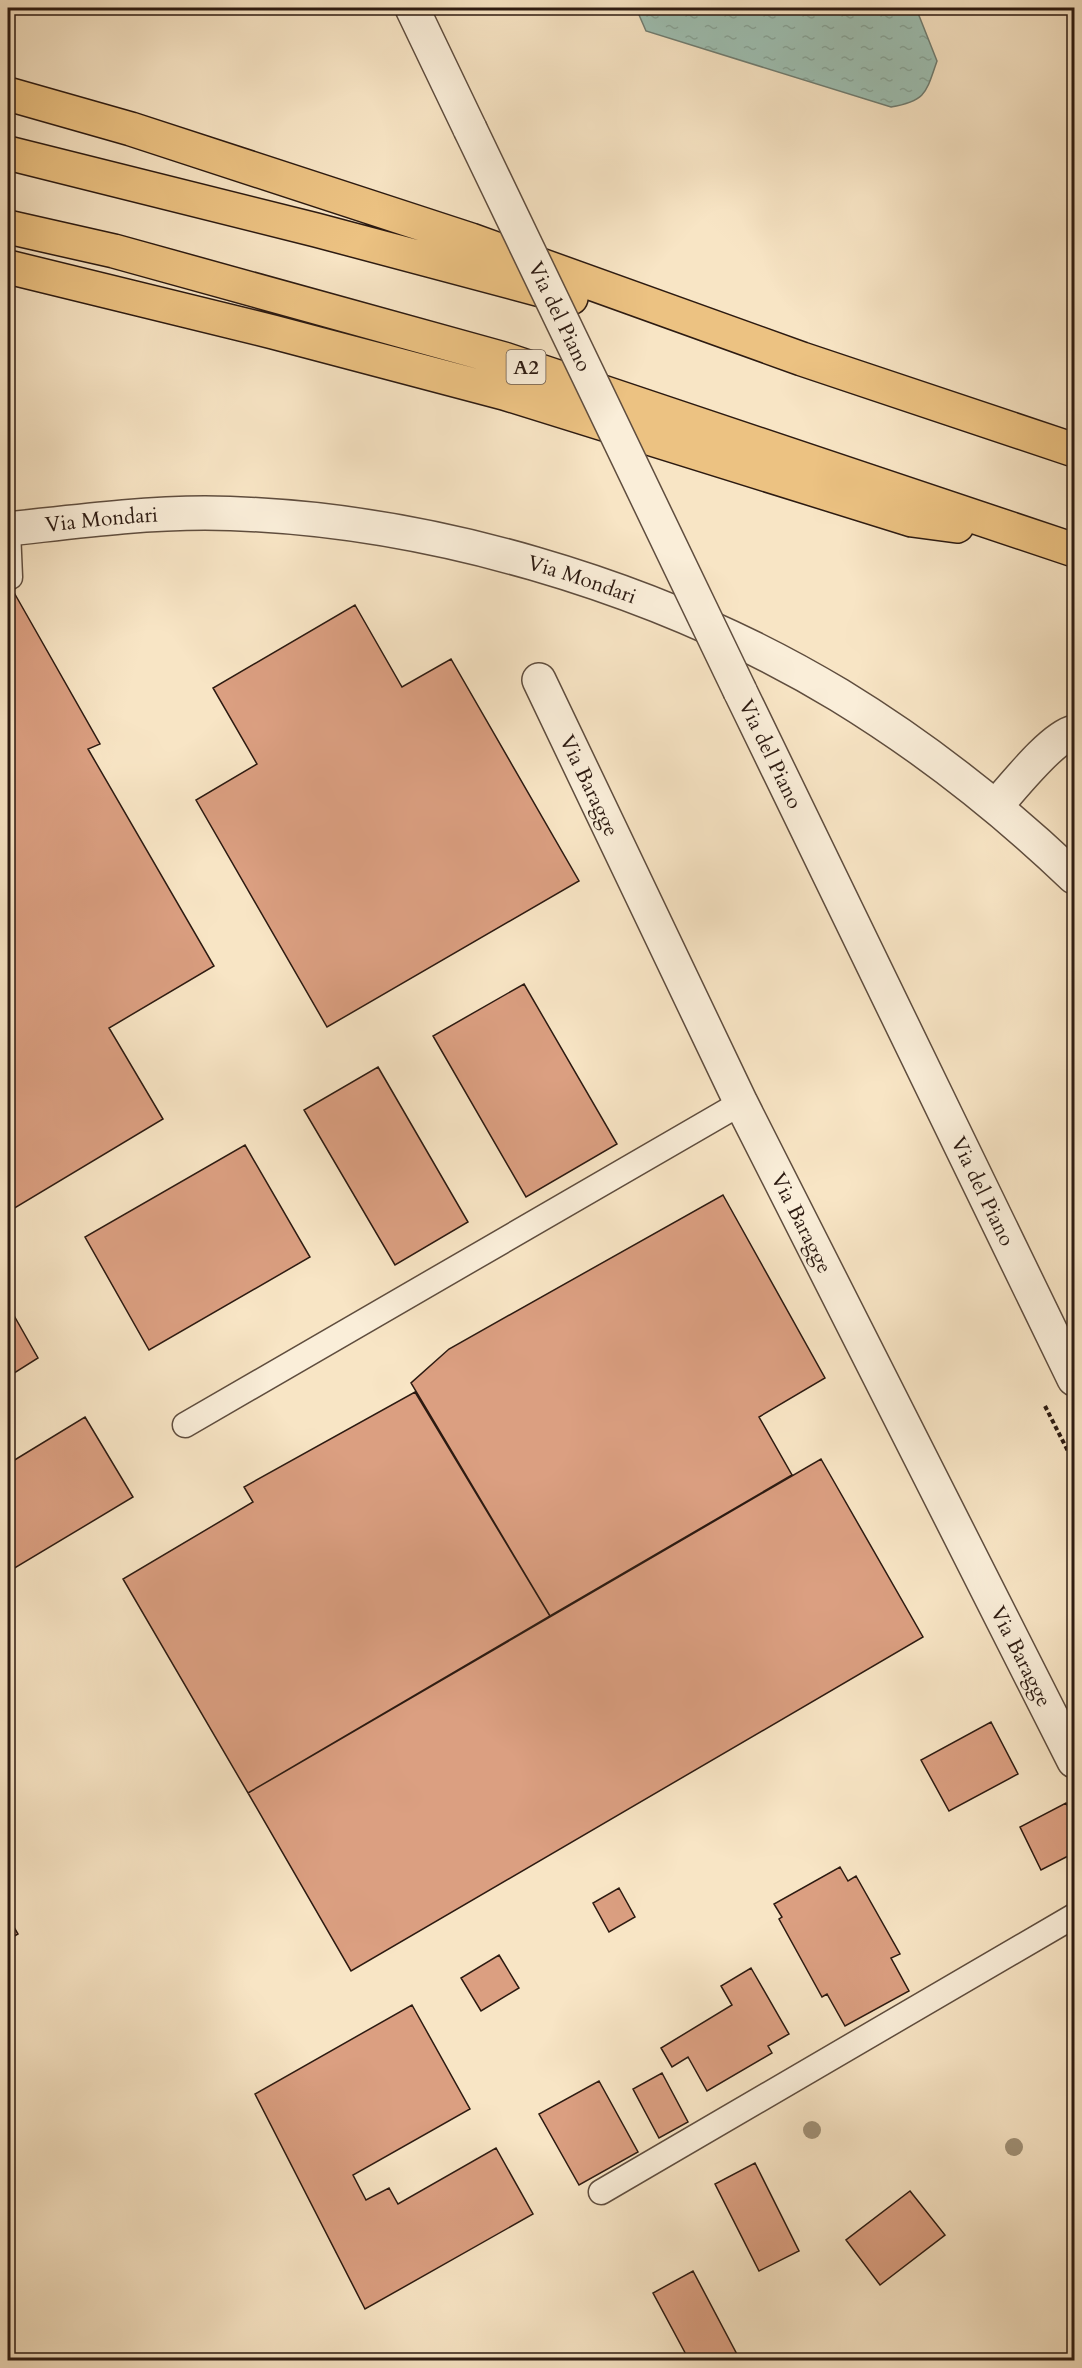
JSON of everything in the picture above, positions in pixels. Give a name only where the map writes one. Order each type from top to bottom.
[{"type":"highway","points":[[8,94],[131,129],[471,240],[802,359],[1074,450]]},
{"type":"highway","points":[[8,153],[316,230],[802,359]]},
{"type":"highway","name":"A2","points":[[8,227],[114,251],[504,359],[1074,550]]},
{"type":"highway","name":"A2","points":[[8,267],[273,332],[504,393],[912,520],[1035,536]]},
{"type":"street","name":"Via del Piano","points":[[412,8],[1074,1379]]},
{"type":"street","name":"Via Mondari","points":[[8,530],[106,518],[205,513],[364,527],[432,538],[493,553],[655,604],[778,661],[866,713],[996,806],[1074,877]]},
{"type":"street","name":"Via Baragge","points":[[539,680],[741,1103],[1074,1761]]},
{"type":"street","points":[[996,806],[1049,748],[1066,734],[1074,732]]},
{"type":"lane","points":[[8,530],[10,577],[8,578]]},
{"type":"lane","points":[[185,1425],[741,1103]]},
{"type":"lane","points":[[602,2192],[1074,1916]]},
{"type":"water","points":[[636,8],[916,8],[937,61],[923,94],[911,102],[891,107],[646,31]]},
{"type":"building","points":[[12,589],[100,744],[88,749],[214,966],[109,1028],[163,1119],[8,1212],[8,591]]},
{"type":"building","points":[[355,605],[402,687],[451,659],[579,881],[327,1027],[196,800],[257,764],[213,688]]},
{"type":"building","points":[[524,984],[617,1144],[526,1197],[433,1036]]},
{"type":"building","points":[[378,1067],[468,1222],[395,1265],[304,1110]]},
{"type":"building","points":[[245,1145],[310,1257],[149,1350],[85,1237]]},
{"type":"building","points":[[723,1195],[825,1378],[759,1417],[792,1475],[550,1616],[411,1383],[449,1349]]},
{"type":"building","points":[[8,1305],[38,1358],[8,1377]]},
{"type":"building","points":[[415,1392],[550,1616],[248,1793],[123,1579],[253,1502],[244,1487]]},
{"type":"building","points":[[85,1417],[133,1497],[8,1572],[8,1464]]},
{"type":"building","points":[[821,1459],[923,1637],[351,1971],[248,1793]]},
{"type":"building","points":[[991,1722],[1018,1774],[949,1811],[921,1760]]},
{"type":"building","points":[[1066,1803],[1074,1820],[1074,1853],[1041,1870],[1020,1827]]},
{"type":"building","points":[[840,1867],[848,1881],[856,1876],[900,1954],[891,1958],[909,1991],[845,2026],[827,1994],[822,1997],[779,1919],[782,1917],[774,1904]]},
{"type":"building","points":[[619,1888],[635,1917],[609,1932],[593,1903]]},
{"type":"building","points":[[8,1917],[18,1934],[8,1940]]},
{"type":"building","points":[[499,1955],[519,1988],[481,2011],[461,1978]]},
{"type":"building","points":[[751,1968],[789,2034],[768,2046],[772,2053],[707,2091],[688,2057],[672,2067],[661,2048],[732,2005],[721,1986]]},
{"type":"building","points":[[412,2005],[470,2109],[353,2175],[366,2200],[389,2188],[398,2204],[496,2148],[533,2214],[365,2309],[255,2094]]},
{"type":"building","points":[[662,2073],[688,2122],[659,2138],[633,2089]]},
{"type":"building","points":[[599,2081],[638,2152],[579,2185],[539,2114]]},
{"type":"building","points":[[755,2163],[799,2251],[759,2271],[715,2184]]},
{"type":"building","points":[[910,2191],[945,2235],[880,2285],[846,2240]]},
{"type":"building","points":[[693,2271],[740,2360],[689,2360],[653,2293]]}]
